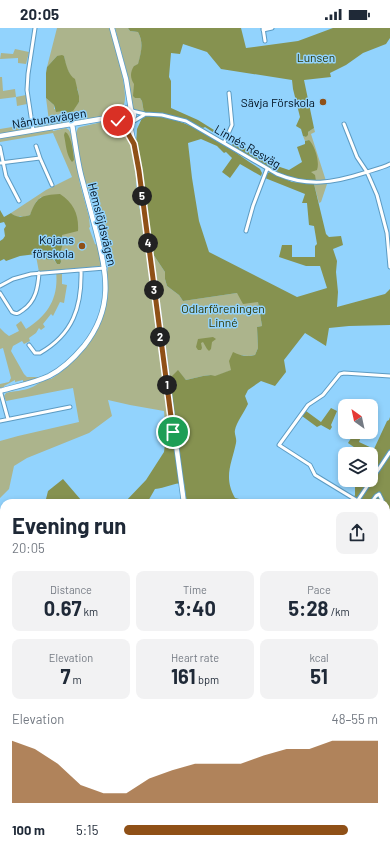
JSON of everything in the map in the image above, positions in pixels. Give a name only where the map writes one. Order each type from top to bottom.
[{"type":"main road","points":[[112,28],[134,115],[131,130],[139,171],[183,499]]},
{"type":"main road","points":[[126,79],[126,101],[117,115],[119,123],[128,133],[134,144]]},
{"type":"main road","points":[[120,110],[126,108],[132,110]]},
{"type":"main road","name":"Nåntunavägen","points":[[101,119],[120,110]]},
{"type":"main road","name":"Nåntunavägen","points":[[0,136],[101,119],[114,119],[119,123]]},
{"type":"main road","points":[[119,123],[125,126],[132,123]]},
{"type":"main road","name":"Hemslöjdsvägen","points":[[0,390],[30,383],[50,375],[70,362],[91,337],[100,316],[106,288],[105,268],[80,173],[72,124]]},
{"type":"street","points":[[33,130],[27,90],[35,28]]},
{"type":"street","points":[[265,41],[263,29],[272,28]]},
{"type":"street","points":[[224,143],[232,125],[229,93]]},
{"type":"street","name":"Linnés Resväg","points":[[132,110],[145,114],[162,115],[186,121],[267,169],[287,178],[307,182],[332,182],[390,164]]},
{"type":"street","points":[[132,123],[145,114]]},
{"type":"street","points":[[344,124],[357,157],[367,172],[377,195],[386,233],[390,267]]},
{"type":"street","points":[[36,146],[52,185]]},
{"type":"street","points":[[0,147],[1,163],[10,187],[19,201]]},
{"type":"street","points":[[1,163],[40,158]]},
{"type":"street","points":[[246,231],[253,206],[267,169]]},
{"type":"street","points":[[0,286],[13,279],[31,274],[105,268]]},
{"type":"street","points":[[29,345],[35,353],[40,353],[54,343],[65,332],[78,309],[80,300],[81,270]]},
{"type":"street","points":[[0,293],[12,312],[19,313],[27,308],[33,301],[37,287],[38,273]]},
{"type":"street","points":[[353,499],[315,474],[310,465],[279,445],[308,405],[323,395],[340,374],[390,376]]},
{"type":"street","points":[[0,390],[8,419]]},
{"type":"street","points":[[0,421],[70,406]]},
{"type":"street","points":[[360,499],[390,452]]},
{"type":"street","points":[[374,499],[379,494],[382,499]]},
{"type":"green space","points":[[57,28],[110,28],[123,78],[125,98],[124,104],[120,109],[103,117],[91,120],[52,126],[53,131],[66,128],[71,134],[80,184],[89,217],[89,228],[95,244],[97,245],[102,263],[100,266],[62,270],[62,284],[67,285],[64,303],[60,302],[53,316],[51,314],[43,324],[45,327],[41,330],[39,328],[36,333],[29,338],[30,341],[24,344],[22,341],[13,346],[11,351],[27,377],[39,378],[23,382],[23,380],[15,382],[15,380],[0,388],[0,384],[9,382],[11,378],[3,348],[0,349],[0,328],[9,336],[19,331],[16,325],[21,321],[26,329],[34,324],[46,312],[54,298],[56,289],[56,271],[39,272],[36,256],[46,255],[51,257],[57,264],[60,264],[61,262],[62,241],[60,230],[41,197],[36,202],[30,215],[18,217],[11,213],[46,190],[72,177],[53,133],[0,142],[0,129],[49,121],[46,98],[54,105],[54,109],[69,113],[79,102],[78,90],[66,67],[64,56],[57,56],[47,67]]},
{"type":"green space","points":[[115,28],[128,28],[130,31],[138,32],[140,36],[140,56],[138,65],[134,66],[135,98],[140,98],[142,101],[144,113],[134,110],[133,108],[128,86],[129,80]]},
{"type":"green space","name":"Lunsen","points":[[128,28],[241,28],[246,48],[298,41],[333,28],[390,28],[390,38],[386,44],[363,53],[346,65],[330,73],[331,77],[304,80],[314,128],[308,132],[306,137],[303,136],[301,129],[296,126],[300,117],[292,80],[221,69],[207,52],[183,44],[180,54],[171,53],[169,77],[171,81],[171,108],[198,120],[222,135],[219,136],[205,127],[203,128],[182,119],[167,115],[144,113],[142,101],[140,98],[135,98],[133,96],[134,84],[131,75],[134,66],[138,64],[141,52],[141,40],[138,32],[130,31]]},
{"type":"green space","points":[[15,49],[29,52],[26,64],[18,63],[18,58],[0,59],[1,53],[13,54]]},
{"type":"green space","points":[[57,56],[64,56],[69,72],[75,79],[79,96],[79,102],[73,111],[69,113],[63,111],[56,112],[54,105],[46,98],[47,67]]},
{"type":"green space","points":[[0,77],[2,77],[3,91],[15,89],[16,97],[0,99]]},
{"type":"green space","points":[[26,95],[27,104],[17,106],[16,97]]},
{"type":"green space","points":[[122,110],[128,110],[132,113],[132,120],[127,124],[120,122],[120,113]]},
{"type":"green space","points":[[143,116],[175,120],[205,133],[260,169],[262,173],[261,176],[240,164],[230,178],[222,172],[232,158],[226,152],[224,153],[217,146],[201,139],[188,143],[199,221],[209,252],[297,297],[327,288],[320,266],[306,266],[279,257],[282,245],[292,245],[292,257],[315,257],[315,246],[317,244],[314,226],[309,225],[307,203],[302,203],[305,194],[265,178],[270,172],[292,182],[314,184],[326,234],[329,237],[341,236],[343,245],[333,249],[337,261],[337,307],[385,294],[390,289],[390,325],[329,328],[326,346],[305,333],[284,360],[286,372],[275,386],[261,381],[248,390],[245,396],[248,404],[235,430],[236,443],[229,477],[231,490],[235,498],[239,499],[186,499],[184,483],[155,489],[149,499],[128,499],[146,480],[164,452],[166,436],[176,431],[170,398],[172,396],[171,389],[177,384],[171,377],[178,370],[186,380],[203,376],[215,376],[231,370],[229,361],[233,352],[244,356],[255,355],[258,348],[257,327],[262,326],[258,302],[243,304],[237,293],[183,301],[179,295],[167,286],[165,272],[151,251],[136,144],[137,129]]},
{"type":"green space","points":[[111,120],[120,125],[131,141],[135,162],[137,195],[142,220],[171,434],[166,436],[164,411],[108,400],[112,416],[89,433],[27,458],[14,466],[9,489],[0,498],[0,441],[79,422],[73,388],[6,401],[4,396],[6,393],[33,387],[45,380],[51,379],[61,372],[71,364],[87,346],[100,324],[107,300],[108,263],[101,244],[99,225],[95,219],[83,176],[76,133],[80,127]]},
{"type":"green space","points":[[314,128],[315,132],[311,134],[326,181],[316,181],[310,171],[309,140],[305,141],[303,136],[306,137],[308,132]]},
{"type":"green space","points":[[65,132],[69,136],[72,146],[74,160],[72,162],[66,149]]},
{"type":"green space","points":[[309,140],[313,146],[317,159],[317,170],[311,172],[315,175],[316,181],[303,180],[283,175],[262,165],[231,146],[234,142],[277,166],[289,170],[302,162],[297,147],[305,144],[305,141]]},
{"type":"green space","points":[[314,184],[327,184],[321,202],[319,203]]},
{"type":"green space","points":[[60,194],[69,201],[75,210],[78,220],[78,231],[62,235],[63,243],[60,254],[60,264],[57,264],[54,259],[46,259],[46,255],[36,256],[36,254],[0,261],[0,241],[5,236],[4,229],[6,226],[4,222],[0,223],[0,210],[4,217],[11,213],[20,217],[30,215],[35,204],[40,198],[48,195]]},
{"type":"green space","name":"Odlarföreningen Linné","points":[[151,251],[165,272],[167,286],[179,295],[183,301],[237,293],[258,302],[262,326],[257,327],[258,348],[255,355],[240,355],[232,370],[214,377],[211,375],[186,380],[178,371],[177,384],[170,398]]},
{"type":"green space","points":[[213,337],[216,339],[212,342],[211,349],[209,351],[203,342],[201,343],[201,350],[198,350],[196,347],[198,339]]},
{"type":"green space","points":[[331,408],[337,411],[330,430],[321,425],[317,427],[302,416],[306,411],[321,422]]},
{"type":"green space","points":[[390,417],[390,499],[352,499],[355,495],[355,487],[378,487],[378,447],[375,447]]},
{"type":"green space","points":[[350,439],[360,439],[359,442],[370,447],[354,447],[348,443]]},
{"type":"green space","points":[[63,479],[80,499],[46,499],[48,491]]},
{"type":"place","name":"Sävja Förskola","points":[[323,102]]},
{"type":"place","name":"Kojans förskola","points":[[82,246]]},
{"type":"route","points":[[118,121],[126,130],[134,144],[139,171],[173,432]]}]
